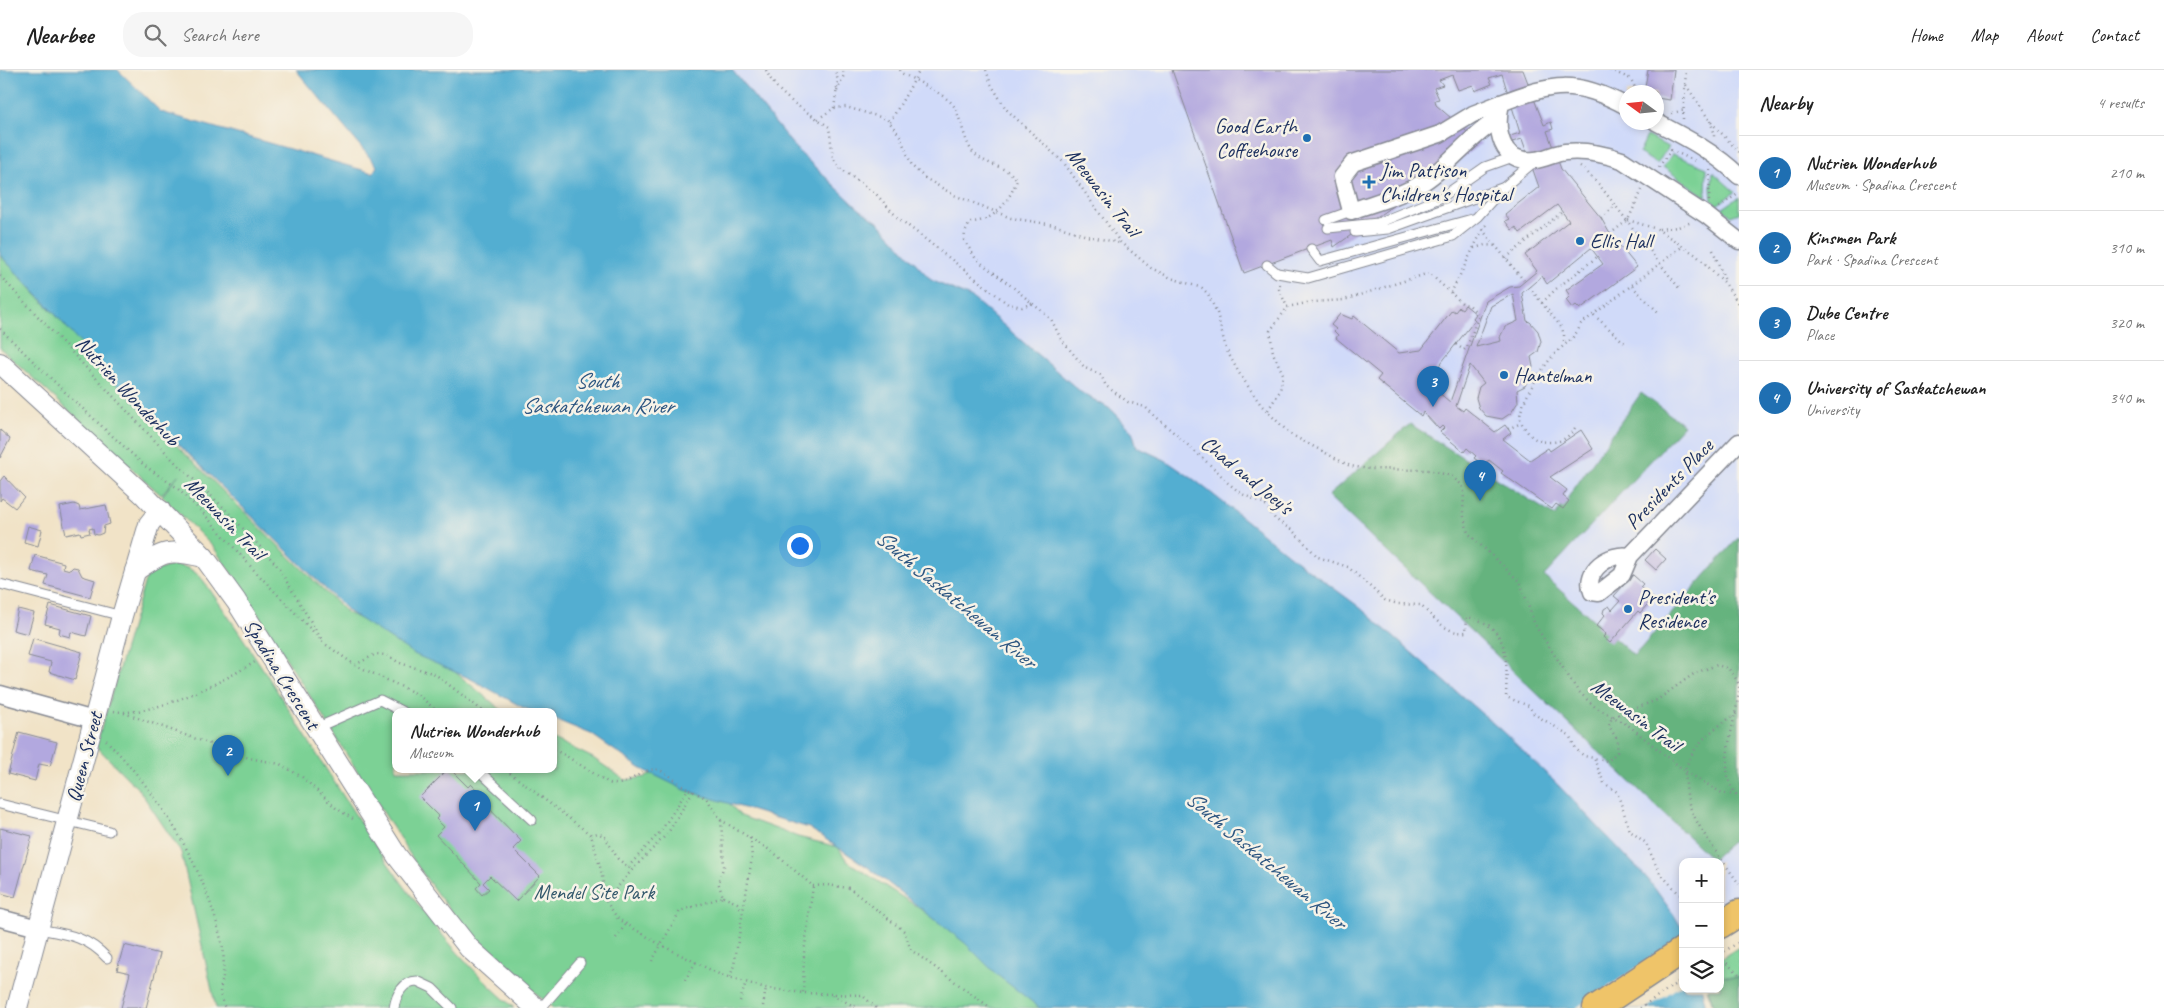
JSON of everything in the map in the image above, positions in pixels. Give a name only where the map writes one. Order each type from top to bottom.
[{"type":"main road","points":[[1724,923],[1739,913]]},
{"type":"main road","points":[[1724,939],[1739,929]]},
{"type":"main road","points":[[1596,1008],[1679,953]]},
{"type":"main road","points":[[1620,1008],[1679,969]]},
{"type":"street","points":[[1497,120],[1482,129],[1462,150],[1417,186],[1352,211],[1342,177],[1353,163],[1440,134],[1473,114],[1544,88],[1575,87],[1605,95],[1619,102]]},
{"type":"street","points":[[1501,104],[1497,120],[1500,138],[1513,157],[1521,160],[1536,160],[1564,152],[1578,152],[1609,156],[1622,160],[1706,214],[1739,241]]},
{"type":"street","points":[[1664,119],[1729,166],[1739,176]]},
{"type":"street","name":"Spadina Crescent","points":[[0,363],[160,510],[204,557],[236,601],[284,676],[376,826],[421,888],[469,948],[536,1008]]},
{"type":"street","name":"Presidents Place","points":[[1630,556],[1739,442]]},
{"type":"street","name":"Queen Street","points":[[17,1008],[122,616],[149,524],[160,510]]},
{"type":"street","points":[[135,571],[161,553],[175,551],[204,557]]},
{"type":"street","points":[[0,694],[96,713]]},
{"type":"street","points":[[0,918],[38,928]]},
{"type":"lane","points":[[1352,211],[1327,224],[1378,223],[1442,197],[1485,167],[1513,157]]},
{"type":"lane","points":[[1267,265],[1277,273],[1308,278],[1454,236],[1477,217],[1503,188],[1536,160]]},
{"type":"lane","points":[[1355,232],[1388,230],[1503,188]]},
{"type":"lane","points":[[1311,249],[1320,261],[1477,217]]},
{"type":"lane","points":[[0,584],[122,616]]},
{"type":"lane","points":[[316,728],[380,700],[395,708]]},
{"type":"lane","points":[[481,773],[532,820]]},
{"type":"lane","points":[[0,804],[109,831]]},
{"type":"lane","points":[[38,928],[89,941],[108,958]]},
{"type":"lane","points":[[541,1008],[580,963]]},
{"type":"lane","points":[[394,1008],[398,993],[406,984],[417,981],[432,988],[452,1008]]},
{"type":"path","points":[[766,70],[771,81],[785,96],[829,127],[833,158],[841,169],[876,194],[897,217],[1008,304],[1022,307],[1033,303]]},
{"type":"path","points":[[834,108],[838,81],[835,70]]},
{"type":"path","points":[[835,94],[841,85],[844,70]]},
{"type":"path","points":[[900,70],[900,73],[930,88],[954,105],[972,151],[988,164],[1012,174],[1017,180],[1014,189],[998,214]]},
{"type":"path","points":[[890,122],[920,70]]},
{"type":"path","name":"Meewasin Trail","points":[[986,70],[991,84],[1006,109],[1064,163],[1110,230],[1122,244],[1151,268],[1171,278],[1202,288],[1208,294],[1217,313],[1226,349],[1247,386],[1290,434],[1350,466],[1370,469],[1430,470],[1443,473],[1462,485],[1464,492],[1463,513],[1468,533],[1520,582],[1535,625],[1578,691],[1595,707],[1612,718],[1628,725],[1685,772],[1690,806],[1707,837],[1739,884]]},
{"type":"path","points":[[1610,70],[1621,72],[1631,79],[1634,85]]},
{"type":"path","points":[[1686,84],[1710,121],[1739,152]]},
{"type":"path","points":[[818,119],[834,108],[846,107],[890,122],[900,136],[912,166],[925,178],[954,195],[1011,218],[1054,225],[1087,236],[1122,244]]},
{"type":"path","points":[[1664,117],[1685,110]]},
{"type":"path","points":[[1576,166],[1586,171],[1616,205],[1679,288]]},
{"type":"path","points":[[1610,234],[1628,220],[1645,185]]},
{"type":"path","points":[[1601,218],[1616,205]]},
{"type":"path","points":[[1506,258],[1562,212]]},
{"type":"path","name":"Chad and Joey's","points":[[998,214],[980,222],[970,222],[965,233],[966,246],[976,259],[1051,319],[1061,339],[1085,368],[1102,375],[1106,386],[1128,402],[1145,407],[1242,494],[1266,504],[1275,519],[1293,531],[1318,557],[1348,567],[1385,600],[1398,604],[1420,605],[1447,630],[1456,634],[1466,632],[1467,617],[1476,618],[1488,625],[1503,643],[1507,655],[1506,697],[1529,706],[1534,714],[1569,735],[1576,749],[1584,756],[1594,759]]},
{"type":"path","points":[[1628,220],[1657,229],[1696,255],[1725,283]]},
{"type":"path","points":[[1451,293],[1487,223]]},
{"type":"path","points":[[1483,229],[1525,282]]},
{"type":"path","points":[[1474,248],[1485,245],[1496,246]]},
{"type":"path","points":[[1575,428],[1566,439],[1548,442],[1538,441],[1529,434],[1521,424],[1520,416],[1522,406],[1533,385],[1547,363],[1564,344],[1571,342],[1581,324],[1683,246]]},
{"type":"path","points":[[1713,250],[1725,283],[1739,305]]},
{"type":"path","points":[[1542,303],[1556,289],[1597,257]]},
{"type":"path","points":[[1268,410],[1280,391],[1283,374],[1273,353],[1270,331],[1287,307],[1312,302],[1344,300],[1429,273],[1479,315],[1467,347],[1464,350],[1455,344]]},
{"type":"path","points":[[1282,274],[1279,289],[1287,307]]},
{"type":"path","name":"Nutrien Wonderhub","points":[[0,276],[174,461],[225,509],[276,564],[324,644]]},
{"type":"path","points":[[1632,286],[1658,312]]},
{"type":"path","points":[[1529,287],[1562,328],[1564,344]]},
{"type":"path","points":[[1594,315],[1626,345]]},
{"type":"path","name":"Meewasin Trail","points":[[0,328],[69,396],[145,466],[176,487],[199,509],[324,644],[355,665],[417,694],[433,708]]},
{"type":"path","points":[[1508,429],[1521,424]]},
{"type":"path","points":[[355,665],[376,654],[386,655],[400,663],[435,674],[479,708]]},
{"type":"path","points":[[96,713],[124,713],[174,701],[231,676],[260,659]]},
{"type":"path","points":[[1594,759],[1608,761],[1617,752],[1618,741],[1609,726],[1612,718],[1658,700],[1695,673],[1717,665],[1729,669],[1739,684],[1738,713],[1730,750],[1729,774],[1732,791],[1738,796]]},
{"type":"path","points":[[124,713],[249,758],[280,764],[302,777],[336,808],[355,820]]},
{"type":"path","points":[[1738,713],[1715,728],[1699,744],[1689,756],[1685,772],[1722,793],[1738,796]]},
{"type":"path","points":[[106,739],[143,782],[186,845],[217,922],[223,948],[224,974],[220,993],[225,1008]]},
{"type":"path","points":[[557,751],[609,783],[617,785],[623,784],[648,770],[657,769],[706,798],[721,820],[773,852],[813,886],[826,885],[849,888],[904,931],[911,950],[991,1008]]},
{"type":"path","points":[[1594,759],[1604,783],[1616,792],[1630,831],[1646,843],[1659,872],[1679,894]]},
{"type":"path","points":[[510,773],[591,835],[601,870],[606,901],[618,919],[661,945],[730,977],[766,988],[803,994],[862,995],[876,1008]]},
{"type":"path","points":[[628,867],[661,831],[688,789]]},
{"type":"path","points":[[606,901],[632,870],[668,833],[693,791]]},
{"type":"path","points":[[721,820],[724,866],[718,882],[723,898]]},
{"type":"path","points":[[591,835],[598,833],[605,837],[618,859],[632,870]]},
{"type":"path","points":[[730,977],[734,965],[752,858],[750,837]]},
{"type":"path","points":[[803,994],[804,953],[813,886]]},
{"type":"path","points":[[652,961],[680,911],[723,898],[737,903],[742,910]]},
{"type":"path","points":[[616,938],[626,924]]},
{"type":"path","points":[[1724,952],[1739,942]]},
{"type":"path","points":[[1724,959],[1739,974]]},
{"type":"path","points":[[685,980],[696,962]]},
{"type":"path","points":[[740,1001],[746,982]]},
{"type":"path","points":[[1640,1008],[1679,982]]},
{"type":"path","points":[[763,1006],[766,988]]},
{"type":"path","points":[[830,993],[858,1008]]},
{"type":"shaded area","points":[[732,70],[1739,70],[1739,895],[1724,904],[1724,858],[1679,858],[1679,924],[1654,887],[1557,784],[1503,732],[1358,606],[1298,562],[1196,481],[1165,460],[1137,447],[1135,438],[1112,410],[1082,393],[972,298],[931,280],[879,223],[858,208],[797,150]]},
{"type":"green space","points":[[1647,136],[1668,147],[1657,164],[1639,153]]},
{"type":"green space","points":[[1672,154],[1707,168],[1706,197],[1663,167]]},
{"type":"green space","points":[[1713,172],[1735,192],[1717,205],[1712,201]]},
{"type":"green space","points":[[1739,197],[1739,213],[1731,216],[1722,209]]},
{"type":"green space","name":"Mendel Site Park","points":[[0,255],[170,439],[347,613],[417,645],[455,672],[499,708],[392,708],[392,773],[557,773],[557,740],[593,758],[625,780],[646,777],[665,766],[724,798],[741,816],[798,837],[838,847],[847,861],[974,944],[1046,1008],[553,1008],[504,966],[480,941],[476,941],[438,895],[416,864],[246,595],[214,548],[162,496],[179,474],[161,495],[0,348]]},
{"type":"green space","points":[[1641,393],[1684,425],[1544,576],[1634,656],[1739,537],[1739,836],[1713,858],[1711,858],[1328,496],[1410,424],[1555,516]]},
{"type":"green space","points":[[173,565],[190,569],[203,580],[264,670],[364,828],[408,892],[458,953],[514,1008],[216,1008],[181,852],[140,791],[96,746],[145,581],[150,573]]},
{"type":"green space","points":[[1739,947],[1739,1008],[1714,1008],[1708,993],[1724,993],[1724,956]]},
{"type":"green space","points":[[1724,975],[1739,977],[1739,1008],[1715,1008],[1709,993],[1724,993]]},
{"type":"water","name":"South Saskatchewan River","points":[[0,70],[118,70],[161,112],[373,173],[377,166],[296,70],[732,70],[797,150],[858,208],[879,223],[931,280],[972,298],[1082,393],[1112,410],[1132,431],[1137,447],[1165,460],[1196,481],[1298,562],[1358,606],[1503,732],[1557,784],[1647,878],[1674,915],[1679,923],[1679,993],[1703,993],[1706,1008],[1040,1008],[996,974],[965,943],[869,868],[809,828],[685,790],[640,768],[591,734],[557,720],[557,708],[524,708],[471,679],[414,654],[349,612],[107,374],[50,308],[0,255]]},
{"type":"pier","points":[[1679,940],[1679,987],[1647,1008],[1576,1008]]},
{"type":"building","points":[[1172,70],[1523,70],[1544,125],[1551,122],[1553,129],[1547,131],[1561,169],[1601,218],[1610,234],[1637,267],[1580,309],[1576,305],[1572,308],[1566,300],[1570,296],[1566,290],[1603,264],[1591,248],[1547,284],[1542,276],[1522,293],[1527,321],[1538,331],[1541,341],[1538,352],[1531,357],[1533,367],[1525,386],[1517,390],[1518,402],[1511,413],[1502,419],[1486,416],[1479,408],[1476,398],[1479,387],[1484,383],[1470,365],[1456,406],[1463,411],[1465,408],[1495,432],[1505,425],[1511,433],[1503,439],[1530,460],[1548,448],[1550,451],[1581,430],[1593,449],[1550,477],[1567,490],[1563,496],[1569,501],[1563,509],[1556,504],[1552,509],[1501,473],[1503,471],[1489,460],[1483,465],[1474,458],[1476,456],[1467,448],[1464,452],[1440,432],[1444,428],[1442,426],[1439,429],[1423,412],[1421,416],[1377,380],[1381,375],[1336,338],[1338,335],[1334,331],[1336,329],[1331,325],[1340,314],[1352,319],[1354,316],[1399,353],[1421,350],[1452,310],[1455,312],[1459,307],[1462,309],[1465,305],[1476,314],[1473,318],[1475,320],[1426,382],[1450,402],[1486,301],[1510,287],[1519,286],[1537,271],[1525,255],[1569,221],[1557,205],[1520,233],[1516,227],[1512,230],[1505,221],[1509,219],[1505,214],[1539,187],[1522,139],[1509,143],[1507,137],[1520,133],[1502,74],[1489,78],[1492,84],[1475,91],[1473,85],[1458,90],[1452,75],[1439,80],[1443,85],[1434,88],[1439,99],[1435,100],[1436,105],[1481,144],[1334,247],[1332,240],[1244,273]],"holes":[[[1513,294],[1518,321],[1505,327],[1500,337],[1501,341],[1476,347],[1491,306]]]},
{"type":"building","points":[[1648,70],[1674,70],[1670,100],[1664,99],[1664,85],[1645,85]]},
{"type":"building","points":[[0,430],[10,439],[0,458]]},
{"type":"building","points":[[4,476],[24,497],[15,508],[2,498],[0,501],[0,481]]},
{"type":"building","points":[[74,504],[79,506],[80,510],[106,505],[110,524],[104,526],[103,533],[98,535],[94,534],[93,528],[89,529],[90,533],[81,535],[80,532],[66,535],[60,507]]},
{"type":"building","points":[[28,526],[42,530],[38,546],[24,542]]},
{"type":"building","points":[[1655,549],[1666,559],[1656,570],[1645,560]]},
{"type":"building","points":[[35,555],[64,563],[63,568],[70,570],[73,567],[78,568],[82,576],[95,580],[90,597],[45,585],[48,575],[31,571]]},
{"type":"building","name":"President's Residence","points":[[1633,575],[1643,584],[1640,587],[1653,598],[1640,613],[1638,611],[1610,643],[1603,637],[1606,634],[1596,626],[1605,615],[1603,613],[1604,609],[1609,606],[1612,610],[1620,601],[1614,596]]},
{"type":"building","points":[[50,605],[91,616],[86,636],[71,632],[70,637],[59,634],[60,628],[45,624]]},
{"type":"building","points":[[18,609],[34,613],[28,634],[13,630]]},
{"type":"building","points":[[33,638],[82,652],[75,680],[49,672],[51,662],[28,656]]},
{"type":"building","points":[[19,732],[57,742],[50,766],[39,764],[35,781],[8,774]]},
{"type":"building","points":[[444,773],[454,773],[468,787],[471,784],[479,792],[476,795],[521,841],[513,849],[540,876],[516,901],[490,876],[483,883],[489,889],[482,895],[476,888],[481,883],[436,835],[444,827],[436,819],[439,816],[420,797]]},
{"type":"building","points":[[0,828],[32,836],[15,897],[0,893]]},
{"type":"building","points":[[124,945],[160,954],[146,1008],[121,1008],[130,973],[117,970]]},
{"type":"place","name":"Good Earth Coffeehouse","points":[[1307,138]]},
{"type":"place","name":"Jim Pattison Children's Hospital","points":[[1369,182]]},
{"type":"place","name":"Ellis Hall","points":[[1580,241]]},
{"type":"place","name":"Hantelman","points":[[1504,375]]},
{"type":"place","name":"Dube Centre","points":[[1433,407]]},
{"type":"place","name":"University of Saskatchewan","points":[[1480,501]]},
{"type":"place","name":"President's Residence","points":[[1628,609]]},
{"type":"place","name":"Kinsmen Park","points":[[228,776]]},
{"type":"place","name":"Nutrien Wonderhub","points":[[475,831]]}]
